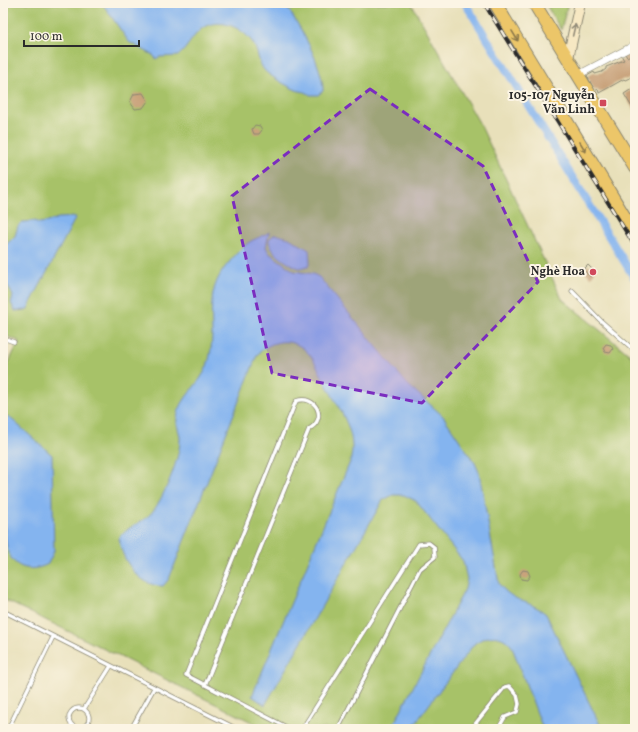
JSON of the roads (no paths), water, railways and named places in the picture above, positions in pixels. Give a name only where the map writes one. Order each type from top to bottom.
[{"type":"highway","points":[[495,3],[635,234]]},
{"type":"highway","points":[[534,3],[635,168]]},
{"type":"main road","points":[[568,58],[580,3]]},
{"type":"street","points":[[578,75],[635,44]]},
{"type":"lane","points":[[572,291],[600,320],[635,351]]},
{"type":"lane","points":[[3,338],[14,342]]},
{"type":"lane","points":[[205,685],[309,429],[313,427],[319,418],[318,408],[311,401],[301,399],[296,401],[186,675],[205,685],[290,729]]},
{"type":"lane","points":[[302,729],[419,544],[429,543],[434,547],[435,557],[420,569],[338,729]]},
{"type":"lane","points":[[3,611],[237,729]]},
{"type":"lane","points":[[8,729],[53,637]]},
{"type":"lane","points":[[84,709],[110,666]]},
{"type":"lane","points":[[471,729],[505,687],[509,686],[518,695],[518,712],[505,717],[498,729]]},
{"type":"lane","points":[[132,729],[154,688]]},
{"type":"lane","points":[[78,708],[84,709],[89,715],[88,722],[80,728],[73,726],[69,721],[69,714],[78,708]]},
{"type":"water","points":[[102,3],[284,3],[303,33],[315,58],[322,81],[323,91],[318,95],[310,95],[293,89],[271,76],[263,68],[259,61],[255,46],[248,37],[236,28],[221,23],[206,26],[200,30],[178,56],[159,57],[156,59],[153,55],[129,42]]},
{"type":"water","points":[[76,217],[27,310],[15,311],[11,303],[13,296],[3,279],[3,248],[15,236],[18,226],[22,222],[35,221],[39,223],[58,218]]},
{"type":"water","points":[[269,232],[266,247],[269,253],[294,271],[313,274],[319,277],[407,384],[443,416],[475,463],[479,472],[499,584],[511,595],[546,614],[602,729],[543,729],[512,647],[504,639],[494,636],[484,638],[474,644],[411,729],[391,729],[465,589],[467,579],[463,561],[416,501],[404,495],[393,495],[383,500],[265,705],[252,696],[350,462],[352,452],[350,433],[343,415],[312,358],[297,344],[290,342],[276,343],[269,346],[257,355],[169,579],[163,586],[154,585],[146,582],[132,570],[123,554],[119,537],[128,529],[148,517],[160,500],[172,474],[178,455],[180,439],[177,421],[179,411],[186,397],[204,373],[211,351],[212,299],[215,286],[221,273],[244,246]]},
{"type":"water","points":[[275,234],[289,238],[309,250],[310,263],[308,266],[299,268],[280,257],[272,249],[270,244],[269,239]]},
{"type":"water","points":[[8,416],[52,455],[54,551],[48,564],[42,567],[29,568],[18,565],[13,561],[6,545],[3,523],[3,419]]},
{"type":"waterway","points":[[465,3],[635,279]]},
{"type":"railway","points":[[484,3],[635,246]]},
{"type":"place","name":"105-107 Nguyễn Văn Linh","points":[[603,103]]},
{"type":"place","name":"Nghè Hoa","points":[[593,272]]}]
